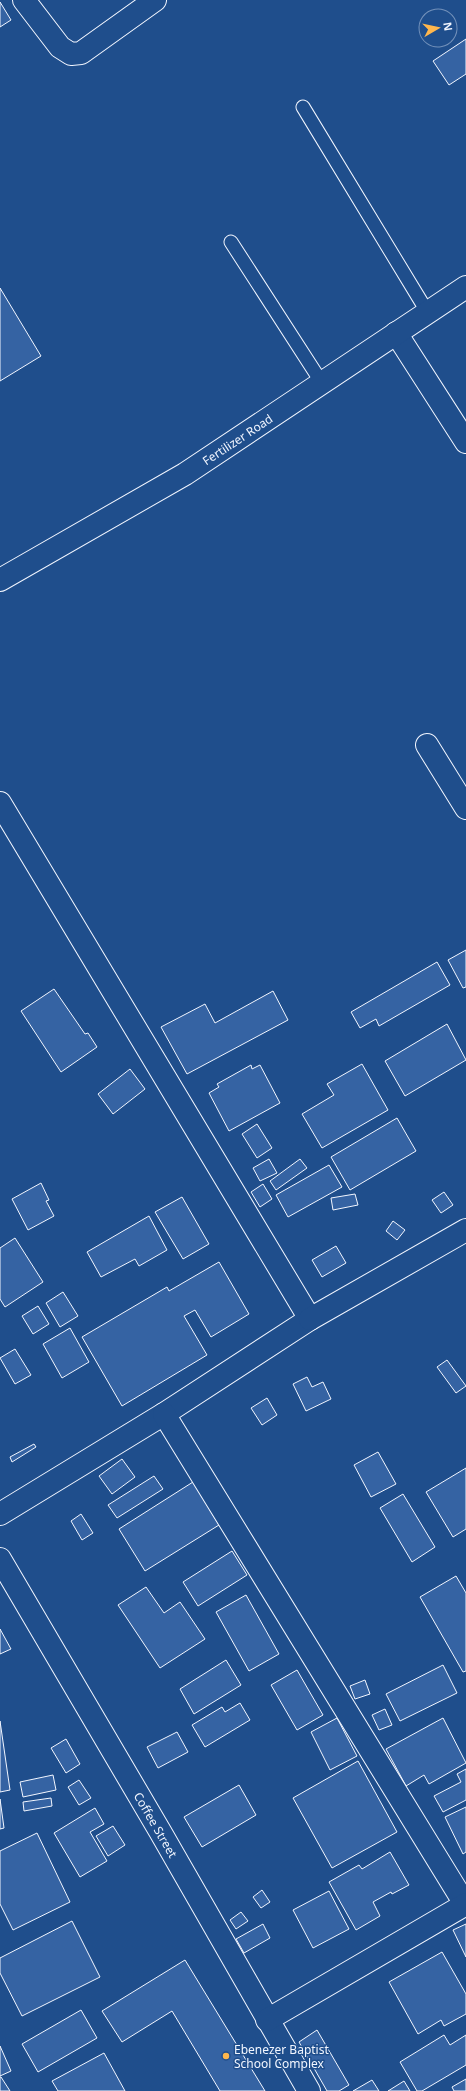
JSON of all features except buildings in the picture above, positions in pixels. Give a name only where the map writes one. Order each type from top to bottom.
[{"type":"street","points":[[24,0],[60,47],[71,54],[81,53],[154,0]]},
{"type":"street","name":"Fertilizer Road","points":[[0,580],[184,474],[466,287]]},
{"type":"street","points":[[396,333],[466,442]]},
{"type":"street","points":[[427,746],[466,808]]},
{"type":"street","points":[[0,804],[310,1319]]},
{"type":"street","points":[[0,1514],[164,1414],[310,1319],[466,1230]]},
{"type":"street","points":[[164,1414],[466,1904],[267,2020]]},
{"type":"street","name":"Coffee Street","points":[[0,1559],[162,1833],[267,2020],[309,2091]]},
{"type":"lane","points":[[303,107],[428,313]]},
{"type":"lane","points":[[231,242],[322,383]]},
{"type":"place","name":"Ebenezer Baptist School Complex","points":[[226,2056]]}]
